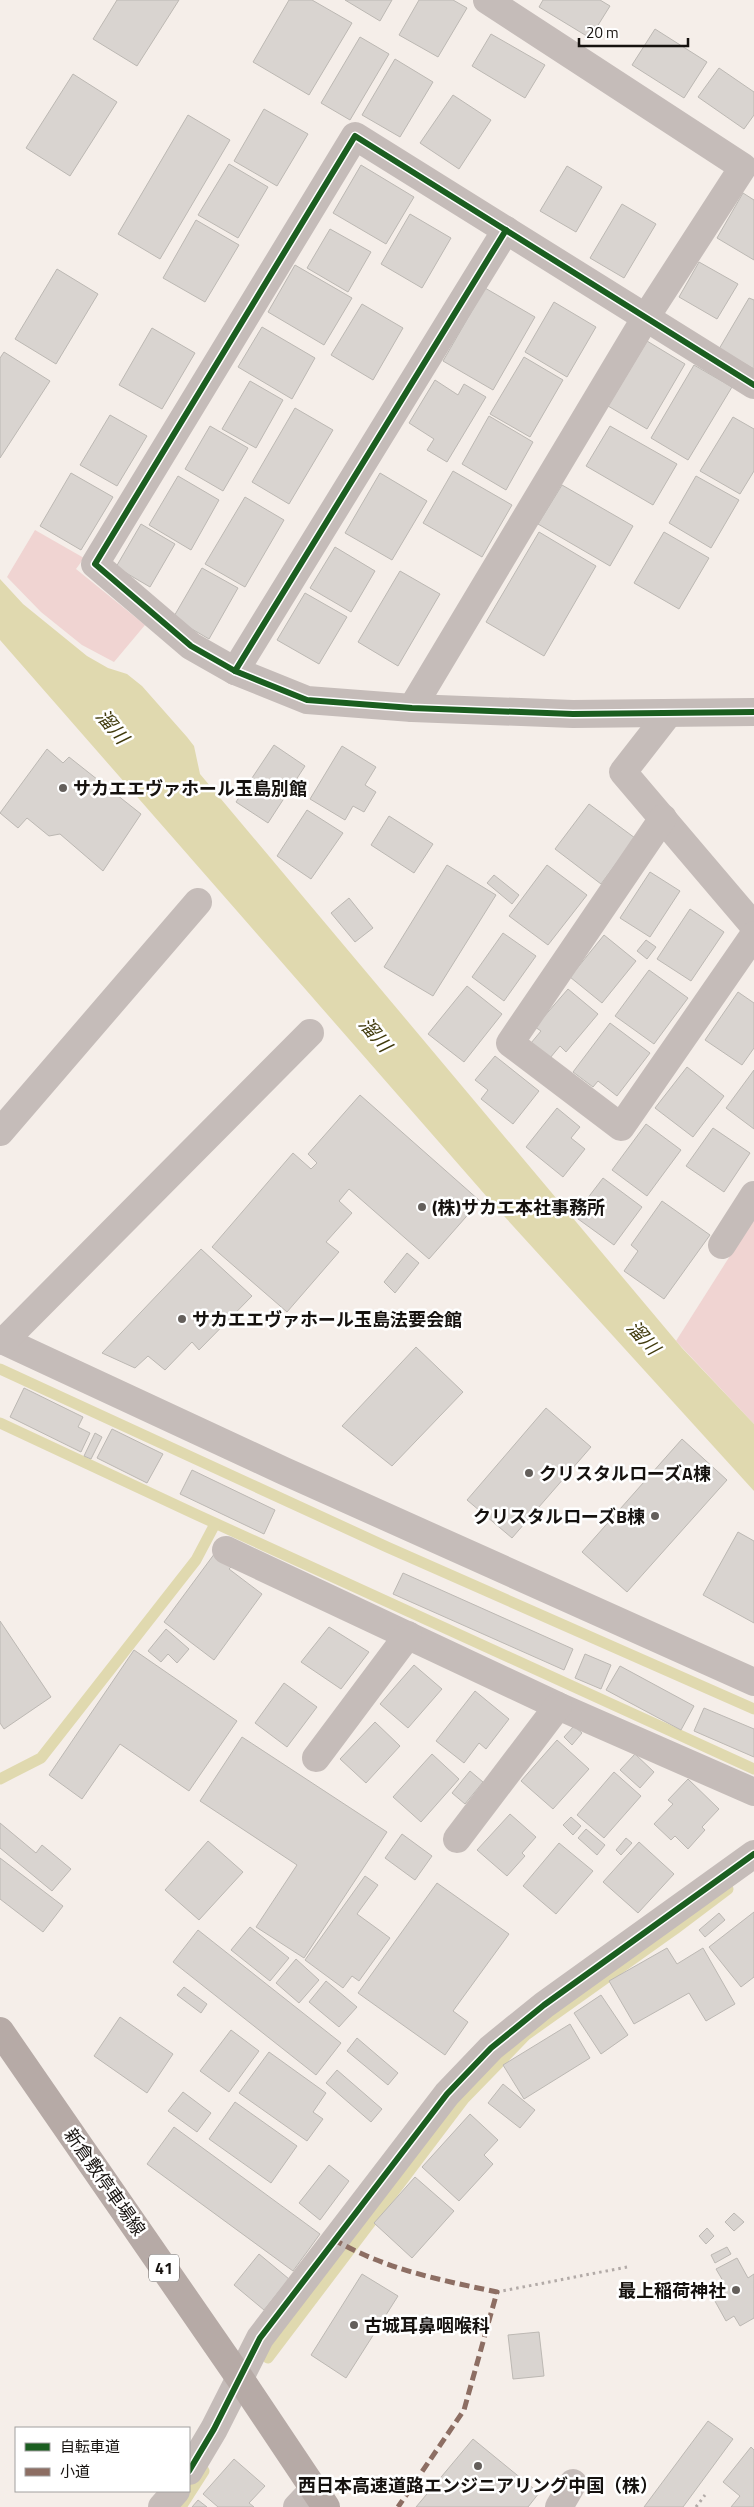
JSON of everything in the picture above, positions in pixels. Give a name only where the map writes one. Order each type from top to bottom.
[{"type":"main road","name":"新倉敷停車場線","points":[[0,2031],[240,2377],[312,2501]]},
{"type":"street","points":[[412,708],[646,317],[743,167],[487,0]]},
{"type":"street","points":[[754,385],[355,136],[96,564],[191,646],[235,671],[307,700],[412,708],[573,714],[754,712]]},
{"type":"street","points":[[235,671],[506,230]]},
{"type":"street","points":[[668,713],[623,772],[754,926]]},
{"type":"street","points":[[663,818],[510,1043],[621,1127],[754,935]]},
{"type":"street","points":[[0,1132],[198,902]]},
{"type":"street","points":[[310,1033],[2,1340],[284,1471],[754,1682]]},
{"type":"street","points":[[722,1245],[754,1195]]},
{"type":"street","points":[[226,1550],[558,1706],[754,1792]]},
{"type":"street","points":[[316,1758],[408,1635]]},
{"type":"street","points":[[456,1839],[558,1706]]},
{"type":"street","points":[[190,2469],[214,2429],[260,2338],[333,2239],[447,2094],[491,2048],[544,2005],[754,1854]]},
{"type":"street","points":[[559,2507],[573,2483]]},
{"type":"street","points":[[162,2507],[175,2492]]},
{"type":"path","points":[[497,2292],[627,2267]]},
{"type":"path","points":[[696,2507],[705,2495]]},
{"type":"shaded area","points":[[35,530],[84,558],[76,569],[145,625],[114,662],[82,645],[41,612],[7,577]]},
{"type":"shaded area","points":[[754,1218],[754,1424],[676,1341]]},
{"type":"water","name":"溜川","points":[[0,579],[23,604],[87,656],[108,668],[127,674],[142,686],[187,737],[194,746],[200,774],[682,1348],[754,1424],[754,1491],[494,1205],[0,640]]},
{"type":"building","points":[[117,0],[179,0],[137,66],[93,39]]},
{"type":"building","points":[[289,0],[312,0],[352,23],[309,95],[253,62]]},
{"type":"building","points":[[345,0],[392,0],[380,21]]},
{"type":"building","points":[[419,0],[453,0],[467,8],[438,57],[399,35]]},
{"type":"building","points":[[543,0],[600,0],[610,6],[590,38],[539,7]]},
{"type":"building","points":[[655,29],[707,62],[684,98],[632,65]]},
{"type":"building","points":[[491,34],[545,65],[525,98],[472,66]]},
{"type":"building","points":[[360,37],[389,54],[350,120],[321,103]]},
{"type":"building","points":[[395,59],[433,82],[400,137],[362,115]]},
{"type":"building","points":[[719,68],[754,92],[754,115],[744,129],[698,97]]},
{"type":"building","points":[[73,74],[117,102],[70,176],[26,148]]},
{"type":"building","points":[[453,95],[491,120],[459,169],[420,143]]},
{"type":"building","points":[[264,109],[308,134],[277,186],[234,161]]},
{"type":"building","points":[[188,115],[230,140],[160,259],[118,234]]},
{"type":"building","points":[[229,164],[268,187],[238,238],[198,215]]},
{"type":"building","points":[[361,165],[414,197],[386,244],[333,213]]},
{"type":"building","points":[[567,166],[602,187],[576,232],[540,211]]},
{"type":"building","points":[[743,193],[754,200],[754,260],[717,238]]},
{"type":"building","points":[[622,204],[656,224],[624,278],[590,258]]},
{"type":"building","points":[[410,214],[451,238],[422,288],[381,264]]},
{"type":"building","points":[[196,220],[239,245],[205,302],[163,278]]},
{"type":"building","points":[[330,229],[371,252],[348,292],[307,268]]},
{"type":"building","points":[[699,262],[738,284],[717,319],[679,297]]},
{"type":"building","points":[[295,265],[352,298],[324,345],[268,312]]},
{"type":"building","points":[[57,269],[98,294],[56,364],[15,339]]},
{"type":"building","points":[[485,288],[535,317],[493,390],[443,361]]},
{"type":"building","points":[[749,298],[754,300],[754,369],[719,349]]},
{"type":"building","points":[[554,302],[596,327],[567,377],[525,352]]},
{"type":"building","points":[[362,304],[403,328],[373,380],[331,355]]},
{"type":"building","points":[[262,327],[315,358],[292,399],[238,367]]},
{"type":"building","points":[[152,328],[195,353],[162,409],[119,385]]},
{"type":"building","points":[[647,341],[685,364],[647,429],[608,406]]},
{"type":"building","points":[[4,352],[50,381],[0,458],[0,358]]},
{"type":"building","points":[[524,357],[563,380],[530,437],[490,414]]},
{"type":"building","points":[[694,365],[732,387],[688,460],[651,438]]},
{"type":"building","points":[[435,380],[458,395],[464,384],[486,397],[447,462],[427,450],[434,439],[409,423]]},
{"type":"building","points":[[250,381],[283,400],[256,448],[222,429]]},
{"type":"building","points":[[295,408],[333,430],[289,504],[252,482]]},
{"type":"building","points":[[110,415],[147,436],[117,486],[80,465]]},
{"type":"building","points":[[489,416],[533,442],[506,490],[462,464]]},
{"type":"building","points":[[733,417],[754,429],[754,471],[740,494],[700,471]]},
{"type":"building","points":[[210,426],[248,448],[223,491],[185,469]]},
{"type":"building","points":[[610,426],[677,464],[653,505],[586,466]]},
{"type":"building","points":[[453,471],[512,505],[482,557],[423,523]]},
{"type":"building","points":[[71,473],[113,497],[81,550],[40,526]]},
{"type":"building","points":[[380,473],[427,501],[392,560],[345,533]]},
{"type":"building","points":[[178,476],[219,500],[191,550],[149,525]]},
{"type":"building","points":[[696,476],[739,500],[711,548],[669,523]]},
{"type":"building","points":[[562,485],[633,526],[610,566],[538,524]]},
{"type":"building","points":[[245,497],[284,520],[245,587],[205,564]]},
{"type":"building","points":[[141,524],[175,544],[150,587],[116,567]]},
{"type":"building","points":[[539,532],[596,566],[544,656],[486,622]]},
{"type":"building","points":[[664,532],[709,558],[679,609],[634,583]]},
{"type":"building","points":[[335,547],[375,571],[351,612],[310,588]]},
{"type":"building","points":[[202,568],[238,588],[209,639],[173,618]]},
{"type":"building","points":[[400,571],[440,594],[398,666],[358,642]]},
{"type":"building","points":[[305,593],[347,617],[319,664],[277,640]]},
{"type":"building","points":[[274,745],[305,766],[268,823],[236,802]]},
{"type":"building","points":[[342,746],[376,767],[365,785],[376,792],[364,812],[353,806],[345,820],[310,799]]},
{"type":"building","name":"サカエエヴァホール玉島別館","points":[[47,749],[63,763],[69,757],[141,814],[103,871],[60,834],[49,836],[27,818],[18,828],[0,813]]},
{"type":"building","points":[[589,804],[635,838],[601,884],[555,849]]},
{"type":"building","points":[[307,810],[343,833],[311,879],[277,856]]},
{"type":"building","points":[[389,816],[433,844],[414,873],[371,845]]},
{"type":"building","points":[[447,865],[496,895],[433,996],[384,967]]},
{"type":"building","points":[[547,865],[587,895],[548,945],[509,916]]},
{"type":"building","points":[[650,872],[680,891],[650,937],[620,918]]},
{"type":"building","points":[[494,875],[519,895],[512,904],[487,883]]},
{"type":"building","points":[[349,898],[373,928],[355,942],[331,913]]},
{"type":"building","points":[[690,909],[724,932],[691,981],[657,959]]},
{"type":"building","points":[[503,933],[536,956],[504,1001],[472,977]]},
{"type":"building","points":[[604,935],[636,961],[602,1003],[570,977]]},
{"type":"building","points":[[646,940],[656,947],[647,959],[637,951]]},
{"type":"building","points":[[649,970],[688,998],[654,1044],[615,1016]]},
{"type":"building","points":[[467,986],[502,1014],[464,1062],[428,1034]]},
{"type":"building","points":[[568,989],[598,1014],[566,1052],[560,1046],[550,1058],[531,1043],[541,1031],[535,1027]]},
{"type":"building","points":[[738,992],[754,1003],[754,1048],[742,1065],[705,1040]]},
{"type":"building","points":[[610,1023],[650,1053],[617,1096],[598,1081],[593,1087],[573,1072]]},
{"type":"building","points":[[495,1056],[539,1091],[513,1124],[481,1099],[488,1090],[475,1080]]},
{"type":"building","points":[[687,1067],[724,1096],[693,1137],[655,1108]]},
{"type":"building","points":[[754,1070],[754,1129],[726,1108]]},
{"type":"building","name":"(株)サカエ本社事務所","points":[[360,1095],[480,1201],[429,1259],[349,1189],[339,1201],[352,1213],[326,1242],[339,1252],[287,1312],[212,1247],[293,1153],[311,1169],[317,1163],[308,1154]]},
{"type":"building","points":[[557,1108],[580,1127],[571,1138],[585,1149],[563,1177],[526,1147]]},
{"type":"building","points":[[646,1124],[681,1150],[647,1196],[612,1170]]},
{"type":"building","points":[[713,1128],[750,1153],[724,1192],[686,1166]]},
{"type":"building","points":[[603,1178],[642,1207],[614,1245],[574,1216]]},
{"type":"building","points":[[662,1201],[710,1235],[664,1299],[624,1271],[638,1251],[631,1245]]},
{"type":"building","name":"サカエエヴァホール玉島法要会館","points":[[201,1249],[252,1296],[199,1350],[192,1342],[165,1370],[148,1356],[135,1368],[102,1353]]},
{"type":"building","points":[[407,1253],[419,1263],[395,1293],[384,1282]]},
{"type":"building","points":[[416,1347],[463,1392],[392,1466],[342,1426]]},
{"type":"building","points":[[24,1388],[83,1417],[78,1427],[90,1433],[81,1452],[10,1417]]},
{"type":"building","name":"クリスタルローズA棟","points":[[546,1408],[591,1447],[512,1538],[467,1500]]},
{"type":"building","points":[[112,1429],[163,1454],[147,1483],[97,1458]]},
{"type":"building","points":[[95,1433],[102,1437],[91,1459],[84,1456]]},
{"type":"building","name":"クリスタルローズB棟","points":[[682,1439],[727,1480],[627,1592],[582,1552]]},
{"type":"building","points":[[192,1470],[275,1510],[264,1534],[180,1494]]},
{"type":"building","points":[[738,1532],[754,1541],[754,1623],[703,1595]]},
{"type":"building","points":[[215,1553],[232,1566],[229,1569],[262,1594],[214,1660],[164,1622]]},
{"type":"building","points":[[403,1573],[573,1649],[564,1670],[393,1594]]},
{"type":"building","points":[[0,1621],[51,1697],[4,1729],[0,1723]]},
{"type":"building","points":[[329,1627],[369,1652],[341,1689],[301,1662]]},
{"type":"building","points":[[166,1629],[189,1649],[177,1663],[168,1654],[161,1662],[148,1651]]},
{"type":"building","points":[[134,1650],[237,1721],[189,1791],[120,1744],[82,1799],[49,1775]]},
{"type":"building","points":[[585,1654],[611,1665],[601,1689],[575,1678]]},
{"type":"building","points":[[414,1665],[442,1689],[408,1728],[380,1704]]},
{"type":"building","points":[[620,1666],[694,1706],[681,1730],[606,1690]]},
{"type":"building","points":[[284,1683],[317,1707],[287,1747],[255,1723]]},
{"type":"building","points":[[475,1691],[509,1719],[486,1749],[479,1743],[464,1763],[436,1741]]},
{"type":"building","points":[[704,1708],[754,1729],[754,1757],[694,1731]]},
{"type":"building","points":[[375,1722],[400,1746],[366,1783],[340,1759]]},
{"type":"building","points":[[574,1726],[582,1733],[572,1745],[564,1737]]},
{"type":"building","points":[[242,1737],[387,1832],[304,1958],[256,1927],[297,1865],[200,1801]]},
{"type":"building","points":[[557,1740],[589,1769],[553,1809],[521,1781]]},
{"type":"building","points":[[432,1754],[459,1779],[421,1822],[393,1797]]},
{"type":"building","points":[[635,1754],[654,1772],[640,1788],[620,1770]]},
{"type":"building","points":[[470,1771],[483,1782],[465,1804],[452,1793]]},
{"type":"building","points":[[614,1772],[641,1796],[604,1838],[577,1815]]},
{"type":"building","points":[[688,1779],[719,1809],[702,1827],[705,1830],[688,1849],[675,1836],[671,1840],[654,1824],[673,1804],[668,1800]]},
{"type":"building","points":[[510,1814],[536,1837],[522,1853],[525,1856],[507,1876],[477,1850]]},
{"type":"building","points":[[571,1817],[581,1826],[573,1835],[563,1825]]},
{"type":"building","points":[[0,1823],[36,1853],[42,1845],[71,1869],[52,1891],[0,1848]]},
{"type":"building","points":[[586,1829],[605,1845],[597,1855],[578,1838]]},
{"type":"building","points":[[402,1834],[432,1856],[415,1880],[385,1858]]},
{"type":"building","points":[[626,1838],[632,1843],[621,1855],[616,1850]]},
{"type":"building","points":[[208,1841],[243,1872],[199,1920],[165,1890]]},
{"type":"building","points":[[639,1842],[674,1874],[638,1913],[603,1882]]},
{"type":"building","points":[[559,1843],[593,1871],[556,1914],[523,1886]]},
{"type":"building","points":[[0,1858],[63,1906],[43,1932],[0,1899]]},
{"type":"building","points":[[365,1876],[378,1885],[357,1914],[390,1938],[359,1981],[352,1976],[343,1988],[305,1960]]},
{"type":"building","points":[[437,1883],[509,1934],[453,2011],[468,2022],[445,2055],[358,1993]]},
{"type":"building","points":[[754,1912],[754,1977],[741,1987],[709,1947]]},
{"type":"building","points":[[719,1913],[725,1920],[705,1937],[699,1930]]},
{"type":"building","points":[[250,1927],[289,1958],[270,1981],[231,1950]]},
{"type":"building","points":[[198,1930],[341,2043],[316,2075],[173,1962]]},
{"type":"building","points":[[667,1948],[677,1964],[703,1948],[735,2004],[706,2021],[689,1993],[634,2024],[609,1981]]},
{"type":"building","points":[[296,1959],[319,1980],[299,2003],[276,1983]]},
{"type":"building","points":[[326,1981],[357,2007],[339,2027],[309,2002]]},
{"type":"building","points":[[184,1987],[207,2004],[201,2013],[177,1995]]},
{"type":"building","points":[[601,1995],[628,2035],[601,2054],[574,2013]]},
{"type":"building","points":[[120,2017],[173,2054],[147,2093],[94,2056]]},
{"type":"building","points":[[570,2024],[590,2058],[524,2099],[503,2065]]},
{"type":"building","points":[[231,2030],[259,2051],[229,2092],[200,2071]]},
{"type":"building","points":[[357,2038],[398,2073],[388,2085],[347,2051]]},
{"type":"building","points":[[269,2052],[326,2093],[313,2112],[323,2119],[307,2141],[239,2093]]},
{"type":"building","points":[[337,2070],[382,2109],[371,2122],[326,2083]]},
{"type":"building","points":[[503,2084],[535,2110],[520,2128],[488,2103]]},
{"type":"building","points":[[183,2092],[211,2113],[197,2132],[168,2111]]},
{"type":"building","points":[[235,2102],[297,2146],[271,2183],[209,2139]]},
{"type":"building","points":[[470,2114],[498,2140],[484,2155],[493,2164],[459,2201],[422,2167]]},
{"type":"building","points":[[174,2127],[320,2234],[293,2271],[147,2164]]},
{"type":"building","points":[[329,2165],[349,2181],[320,2220],[299,2203]]},
{"type":"building","points":[[415,2177],[454,2211],[412,2258],[374,2223]]},
{"type":"building","points":[[734,2213],[744,2222],[734,2231],[725,2222]]},
{"type":"building","points":[[707,2228],[714,2236],[706,2244],[699,2236]]},
{"type":"building","points":[[727,2247],[731,2254],[715,2263],[711,2255]]},
{"type":"building","points":[[259,2254],[289,2279],[264,2310],[234,2285]]},
{"type":"building","name":"最上稲荷神社","points":[[737,2258],[748,2278],[754,2274],[754,2318],[740,2326],[734,2316],[726,2321],[711,2294],[726,2286],[716,2269]]},
{"type":"building","name":"古城耳鼻咽喉科","points":[[362,2274],[398,2296],[346,2378],[311,2355]]},
{"type":"building","points":[[539,2332],[544,2376],[513,2379],[508,2335]]},
{"type":"building","points":[[708,2421],[733,2439],[683,2507],[644,2507]]},
{"type":"building","name":"西日本高速道路エンジニアリング中国（株）","points":[[473,2439],[539,2493],[528,2507],[416,2507]]},
{"type":"building","points":[[751,2447],[754,2450],[754,2507],[731,2507],[740,2496],[723,2482]]},
{"type":"building","points":[[234,2459],[265,2486],[249,2503],[254,2507],[218,2507],[203,2494]]},
{"type":"building","points":[[198,2500],[207,2507],[192,2507]]},
{"type":"waterway","points":[[0,1369],[387,1547],[754,1709]]},
{"type":"waterway","points":[[0,1423],[754,1769]]},
{"type":"waterway","points":[[0,1779],[41,1758],[196,1560],[215,1524]]},
{"type":"waterway","points":[[268,2358],[464,2099],[526,2035],[728,1889]]},
{"type":"waterway","points":[[181,2507],[204,2471]]},
{"type":"marked path","points":[[333,2239],[392,2266],[434,2278],[497,2292],[464,2410],[398,2507]]},
{"type":"cycle path","points":[[235,671],[191,646],[95,564],[355,136],[754,385]]},
{"type":"cycle path","points":[[506,230],[235,671],[307,700],[412,708],[573,714],[754,712]]},
{"type":"cycle path","points":[[190,2469],[214,2429],[260,2338],[447,2094],[491,2048],[544,2005],[754,1854]]},
{"type":"place","name":"サカエエヴァホール玉島別館","points":[[63,788]]},
{"type":"place","name":"(株)サカエ本社事務所","points":[[422,1207]]},
{"type":"place","name":"サカエエヴァホール玉島法要会館","points":[[182,1319]]},
{"type":"place","name":"クリスタルローズA棟","points":[[529,1473]]},
{"type":"place","name":"クリスタルローズB棟","points":[[655,1516]]},
{"type":"place","name":"最上稲荷神社","points":[[736,2290]]},
{"type":"place","name":"古城耳鼻咽喉科","points":[[354,2325]]},
{"type":"place","name":"西日本高速道路エンジニアリング中国（株）","points":[[478,2466]]}]
